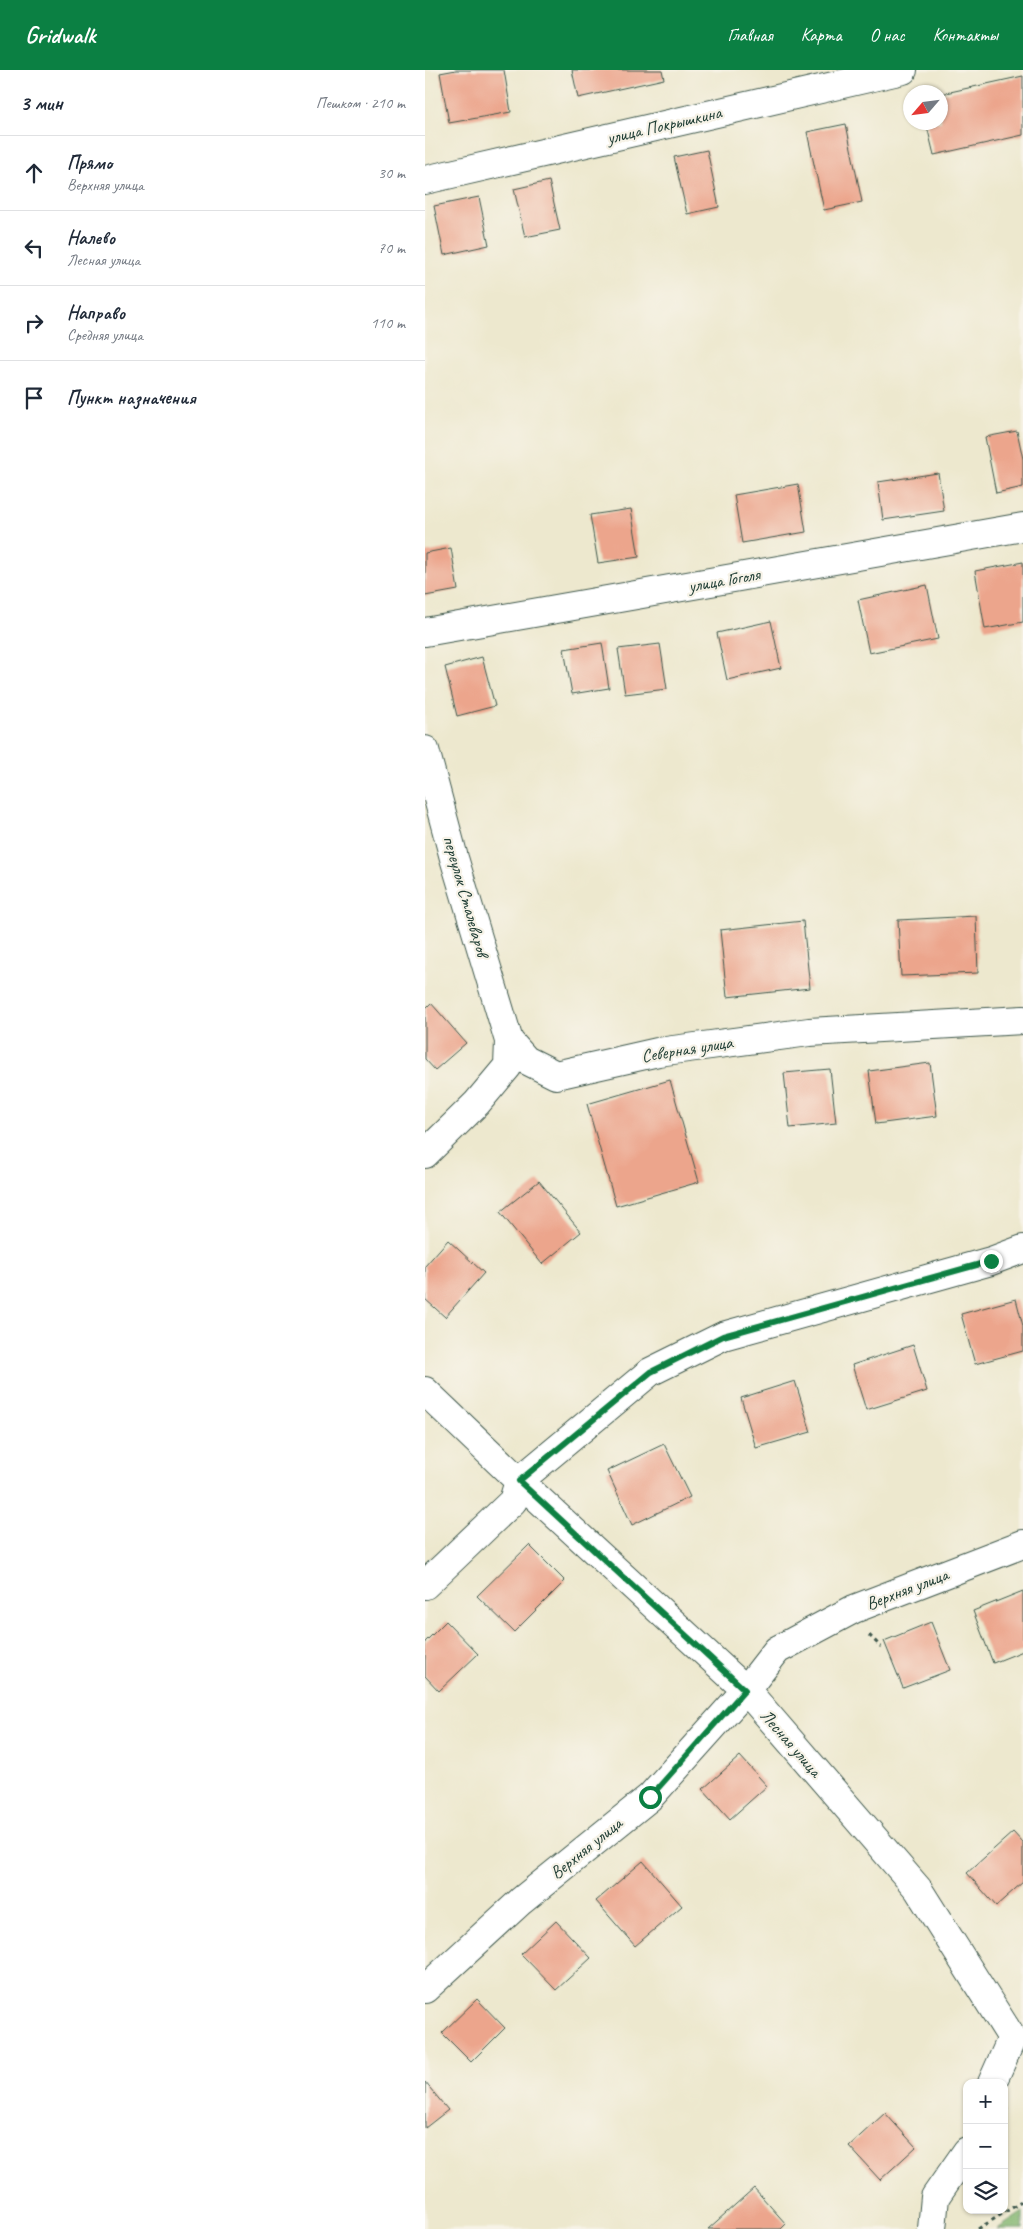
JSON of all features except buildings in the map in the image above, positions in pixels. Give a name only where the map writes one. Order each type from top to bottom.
[{"type":"street","name":"улица Покрышкина","points":[[425,180],[903,70]]},
{"type":"street","name":"улица Гоголя","points":[[425,632],[1023,527]]},
{"type":"street","name":"переулок Сталеваров","points":[[425,750],[454,858],[509,1041]]},
{"type":"street","name":"Северная улица","points":[[509,1041],[526,1060],[556,1075],[658,1052],[809,1032],[1023,1020]]},
{"type":"street","points":[[425,1154],[477,1103],[508,1066],[509,1041]]},
{"type":"street","points":[[425,1585],[513,1501],[519,1481],[651,1372],[723,1336],[981,1263],[1023,1249]]},
{"type":"street","name":"Лесная улица","points":[[425,1391],[519,1481],[745,1690],[918,1889],[1017,2041],[994,2079]]},
{"type":"street","name":"Верхняя улица","points":[[425,1989],[521,1901],[650,1797],[745,1690],[777,1650],[854,1609],[1023,1544]]},
{"type":"street","points":[[932,2229],[935,2197],[963,2157]]},
{"type":"path","points":[[978,2229],[1023,2201]]},
{"type":"green space","points":[[1023,2212],[1023,2229],[997,2229],[999,2228]]},
{"type":"route","points":[[650,1797],[745,1690],[519,1481],[651,1372],[723,1336],[991,1261]]}]
